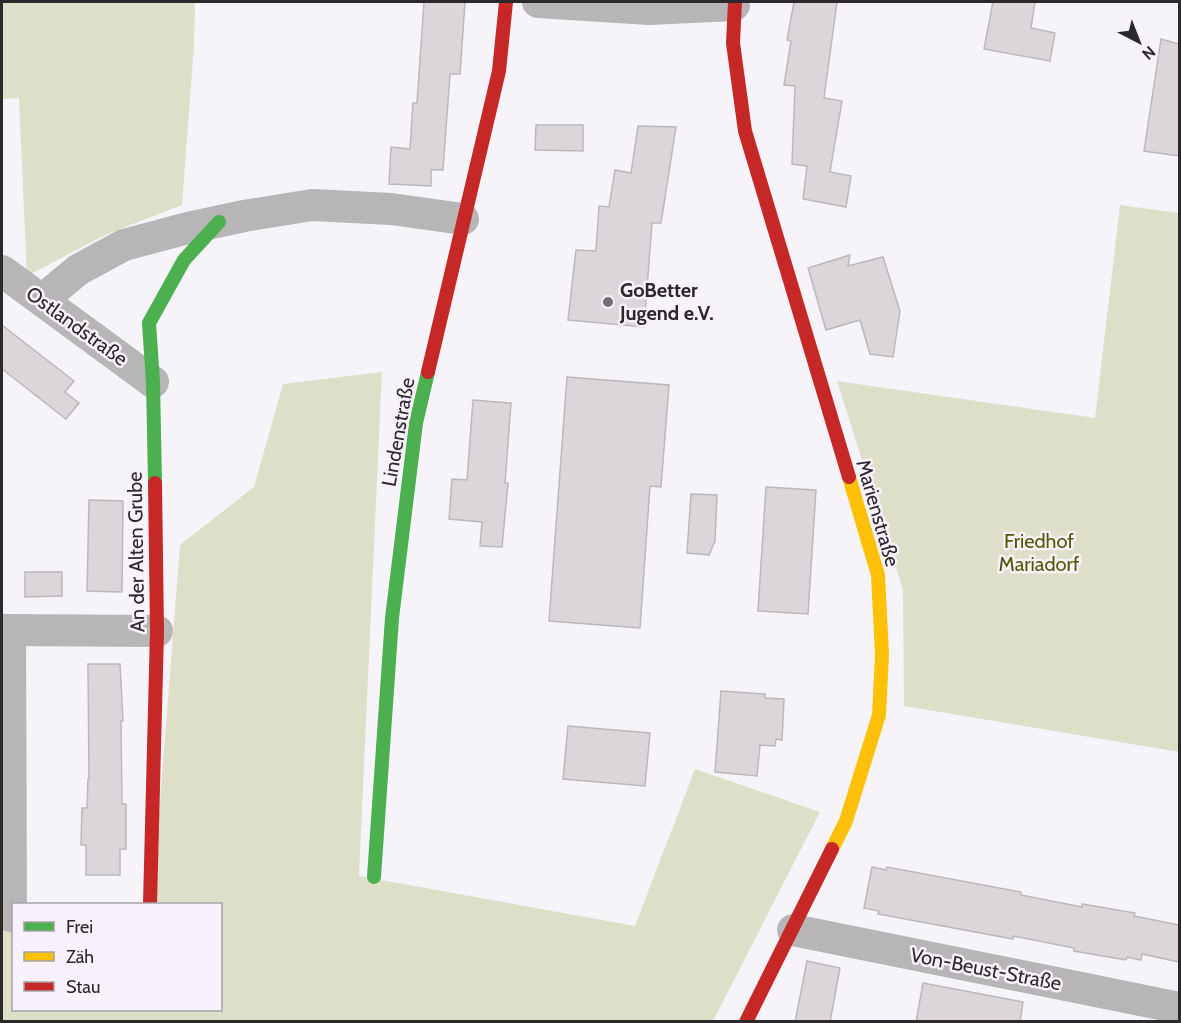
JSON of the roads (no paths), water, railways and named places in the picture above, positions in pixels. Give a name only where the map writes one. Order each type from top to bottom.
[{"type":"street","name":"Lindenstraße","points":[[374,877],[392,618],[416,423],[499,70],[506,2]]},
{"type":"street","points":[[538,2],[650,9],[735,3]]},
{"type":"street","name":"Marienstraße","points":[[735,3],[733,43],[746,131],[878,576],[882,654],[879,715],[846,822],[746,1022]]},
{"type":"street","points":[[42,300],[78,270],[124,245],[219,222],[312,205],[391,208],[463,219]]},
{"type":"street","name":"An der Alten Grube","points":[[150,903],[157,631],[153,382],[149,323],[184,260],[219,222]]},
{"type":"street","name":"Ostlandstraße","points":[[2,271],[153,382]]},
{"type":"street","points":[[11,916],[6,630],[157,631]]},
{"type":"street","name":"Von-Beust-Straße","points":[[793,930],[1179,1008]]},
{"type":"place","name":"GoBetter Jugend e.V.","points":[[608,302]]},
{"type":"park label","name":"Friedhof Mariadorf","points":[[1039,552]]}]
